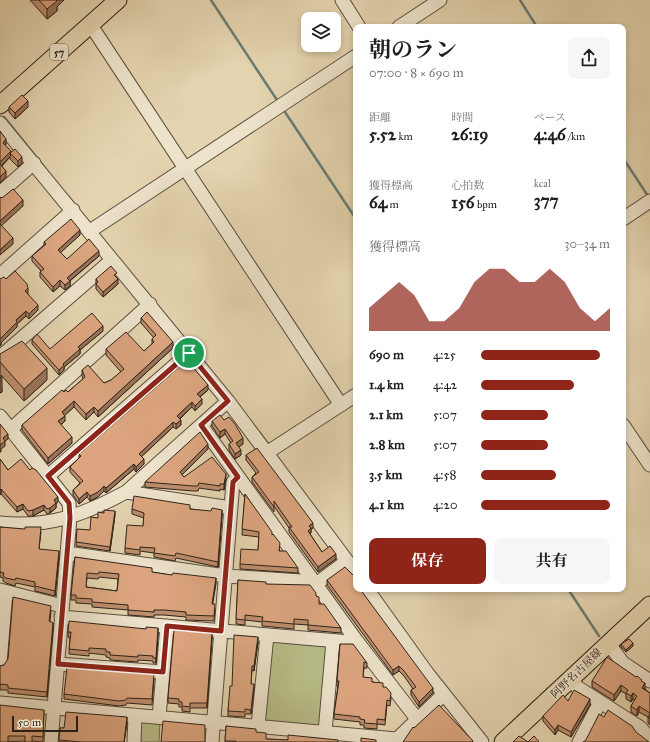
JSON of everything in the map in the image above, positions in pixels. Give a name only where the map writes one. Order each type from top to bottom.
[{"type":"main road","name":"57","points":[[0,91],[102,0]]},
{"type":"main road","name":"57","points":[[0,105],[118,0]]},
{"type":"main road","name":"阿野名古屋線","points":[[503,742],[650,605]]},
{"type":"street","points":[[342,0],[357,24]]},
{"type":"street","points":[[404,24],[440,0]]},
{"type":"street","points":[[90,24],[341,405]]},
{"type":"street","points":[[90,231],[185,167],[353,58]]},
{"type":"street","points":[[0,123],[73,210],[112,260],[150,304],[228,401],[268,452],[353,569]]},
{"type":"street","points":[[0,193],[34,163]]},
{"type":"street","points":[[626,217],[650,201]]},
{"type":"street","points":[[0,275],[73,210]]},
{"type":"street","points":[[0,357],[112,260]]},
{"type":"street","points":[[11,429],[150,304]]},
{"type":"street","points":[[48,476],[189,353]]},
{"type":"street","points":[[268,452],[353,397]]},
{"type":"street","points":[[0,523],[36,524],[70,518],[126,492],[228,401]]},
{"type":"street","points":[[0,416],[69,503],[70,518],[51,742]]},
{"type":"street","points":[[201,425],[356,640],[417,719]]},
{"type":"street","points":[[626,429],[650,465]]},
{"type":"street","points":[[212,742],[233,482],[238,477]]},
{"type":"street","points":[[126,492],[231,508]]},
{"type":"street","points":[[66,553],[226,576],[316,583],[347,561]]},
{"type":"street","points":[[0,663],[3,591],[62,612],[167,626],[333,641],[350,642],[356,640]]},
{"type":"street","points":[[369,592],[444,694],[482,742]]},
{"type":"street","points":[[159,717],[167,626]]},
{"type":"street","points":[[258,726],[267,635]]},
{"type":"street","points":[[325,732],[333,641]]},
{"type":"street","points":[[608,643],[623,663],[650,681]]},
{"type":"street","points":[[58,664],[163,672]]},
{"type":"street","points":[[572,679],[577,687],[641,728],[650,739]]},
{"type":"street","points":[[0,703],[325,732],[395,740],[444,694]]},
{"type":"street","points":[[579,742],[600,702]]},
{"type":"street","points":[[134,742],[135,715]]},
{"type":"green space","points":[[273,639],[330,647],[321,724],[317,727],[268,723],[263,719]]},
{"type":"green space","points":[[160,721],[159,742],[136,742],[137,722]]},
{"type":"building","points":[[39,0],[56,0],[57,1],[47,9]]},
{"type":"building","points":[[22,95],[28,101],[15,113],[9,107]]},
{"type":"building","points":[[0,131],[6,139],[3,143],[11,151],[0,162]]},
{"type":"building","points":[[15,149],[22,157],[18,161],[10,153]]},
{"type":"building","points":[[0,164],[6,171],[0,177]]},
{"type":"building","points":[[13,189],[23,200],[0,221],[0,198]]},
{"type":"building","points":[[71,219],[80,230],[58,250],[67,259],[89,239],[99,251],[67,278],[70,281],[65,285],[60,280],[53,287],[40,272],[44,269],[32,256],[46,244],[44,242]]},
{"type":"building","points":[[0,224],[13,238],[0,250]]},
{"type":"building","points":[[111,266],[117,273],[114,275],[118,279],[103,292],[96,284],[98,282],[96,279]]},
{"type":"building","points":[[15,271],[27,284],[28,288],[25,291],[38,305],[29,314],[26,311],[16,320],[17,322],[0,339],[0,279],[4,277],[6,279]]},
{"type":"building","points":[[147,312],[173,342],[98,411],[94,407],[86,414],[74,401],[62,412],[65,416],[58,421],[72,437],[48,458],[22,425],[62,390],[64,392],[66,390],[68,392],[85,377],[82,370],[88,365],[104,383],[111,380],[124,369],[106,349],[126,332],[144,351],[154,342],[152,339],[156,335],[141,318]]},
{"type":"building","points":[[92,313],[103,326],[78,347],[80,349],[63,364],[64,365],[59,370],[32,340],[37,334],[50,349]]},
{"type":"building","points":[[22,341],[47,368],[24,389],[0,362],[0,354]]},
{"type":"building","points":[[187,360],[208,385],[197,394],[202,399],[195,406],[192,402],[177,416],[181,420],[176,424],[173,422],[139,454],[144,459],[136,467],[134,464],[106,488],[104,486],[98,492],[90,496],[87,492],[79,499],[73,490],[83,481],[70,467],[81,456],[79,454]]},
{"type":"building","points":[[220,415],[224,420],[229,417],[243,438],[236,443],[241,450],[235,454],[229,444],[233,441],[225,429],[220,432],[212,421]]},
{"type":"building","points":[[0,424],[8,434],[3,438],[5,441],[0,445]]},
{"type":"building","points":[[200,432],[208,444],[180,472],[184,477],[212,457],[226,474],[224,484],[220,484],[220,486],[199,483],[198,486],[193,486],[145,482]]},
{"type":"building","points":[[257,448],[313,523],[309,526],[311,528],[308,531],[322,552],[330,546],[336,554],[318,567],[289,527],[292,527],[274,501],[274,507],[252,477],[259,472],[246,455]]},
{"type":"building","points":[[0,459],[8,470],[21,459],[30,470],[32,468],[36,470],[58,497],[54,500],[56,503],[47,509],[44,505],[28,511],[23,504],[17,507],[1,489],[0,490]]},
{"type":"building","points":[[245,494],[272,532],[272,535],[273,534],[280,543],[279,551],[286,551],[298,568],[240,564],[241,549],[258,550],[259,532],[242,529]]},
{"type":"building","points":[[134,496],[190,505],[190,509],[211,511],[212,508],[222,510],[218,562],[176,553],[175,556],[154,553],[155,548],[140,547],[140,550],[125,548],[127,525],[143,526],[144,513],[132,509]]},
{"type":"building","points":[[104,510],[115,511],[110,547],[76,542],[77,529],[90,530],[91,517],[98,518],[98,512],[104,513]]},
{"type":"building","points":[[0,527],[25,529],[25,527],[41,527],[39,549],[59,551],[55,591],[35,586],[35,582],[16,578],[15,580],[3,576],[4,573],[0,572]]},
{"type":"building","points":[[75,557],[152,568],[152,572],[172,575],[173,573],[216,578],[212,604],[215,604],[214,616],[186,615],[186,612],[164,610],[154,610],[154,612],[128,610],[128,605],[92,602],[92,599],[76,598],[76,595],[71,595]],"holes":[[[99,572],[119,574],[117,591],[86,587],[87,573],[98,574]]]},
{"type":"building","points":[[345,567],[353,575],[353,592],[362,592],[433,688],[419,702],[411,690],[416,687],[404,671],[399,666],[393,670],[327,580]]},
{"type":"building","points":[[238,580],[266,582],[266,584],[310,585],[316,593],[316,596],[319,597],[319,604],[324,604],[341,628],[308,625],[308,620],[294,619],[294,624],[262,621],[263,617],[245,615],[245,620],[236,619]]},
{"type":"building","points":[[13,597],[51,606],[49,621],[53,623],[47,692],[8,688],[8,685],[0,684],[0,666],[4,665],[8,659]]},
{"type":"building","points":[[69,621],[146,629],[146,627],[158,628],[156,658],[153,658],[153,656],[138,655],[138,657],[110,655],[110,652],[106,652],[106,649],[89,648],[89,651],[69,649],[71,632],[68,632]]},
{"type":"building","points":[[174,630],[212,633],[207,703],[190,703],[190,707],[182,706],[182,702],[179,702],[179,699],[168,698]]},
{"type":"building","points":[[234,635],[258,637],[254,666],[252,666],[251,684],[254,684],[251,710],[245,709],[245,712],[228,711],[230,686],[232,686]]},
{"type":"building","points":[[629,639],[633,643],[626,650],[621,644]]},
{"type":"building","points":[[340,644],[353,644],[367,663],[364,662],[363,677],[372,678],[372,682],[383,683],[383,687],[386,687],[391,693],[390,701],[387,700],[385,720],[377,719],[377,724],[364,723],[365,720],[360,719],[360,717],[334,714],[339,681],[337,681]]},
{"type":"building","points":[[607,657],[636,677],[637,676],[645,683],[642,688],[650,693],[650,713],[639,706],[637,710],[631,706],[637,696],[633,693],[631,696],[626,693],[628,690],[621,685],[614,695],[592,681]]},
{"type":"building","points":[[67,667],[154,674],[152,699],[127,698],[126,700],[119,701],[64,694]]},
{"type":"building","points":[[574,690],[590,699],[571,732],[558,725],[555,730],[543,716],[563,695],[568,701]]},
{"type":"building","points":[[0,705],[44,710],[43,737],[32,736],[32,742],[25,742],[25,736],[8,736],[8,742],[0,742]]},
{"type":"building","points":[[439,705],[473,741],[403,742],[413,727],[414,728]]},
{"type":"building","points":[[608,710],[632,726],[636,732],[649,742],[583,742],[586,740],[599,714],[604,717]]},
{"type":"building","points":[[66,712],[127,717],[124,742],[81,742],[59,740],[60,728],[64,728]]},
{"type":"building","points":[[163,721],[205,725],[205,742],[161,742]]},
{"type":"building","points":[[226,726],[256,729],[256,732],[266,733],[266,739],[288,740],[288,735],[338,740],[338,742],[225,741]]},
{"type":"building","points":[[519,736],[528,742],[513,742]]},
{"type":"building","points":[[534,736],[539,742],[528,742]]},
{"type":"building","points":[[361,738],[376,740],[376,742],[361,742]]},
{"type":"waterway","points":[[211,0],[277,100]]},
{"type":"waterway","points":[[520,0],[535,24]]},
{"type":"waterway","points":[[283,109],[353,214]]},
{"type":"waterway","points":[[4,117],[45,168]]},
{"type":"waterway","points":[[626,163],[648,196]]},
{"type":"waterway","points":[[259,432],[269,445]]},
{"type":"waterway","points":[[570,592],[599,636]]},
{"type":"route","points":[[189,353],[228,401],[201,425],[238,477],[233,482],[221,631],[167,626],[163,672],[58,664],[70,518],[69,503],[48,476],[189,353]]}]
